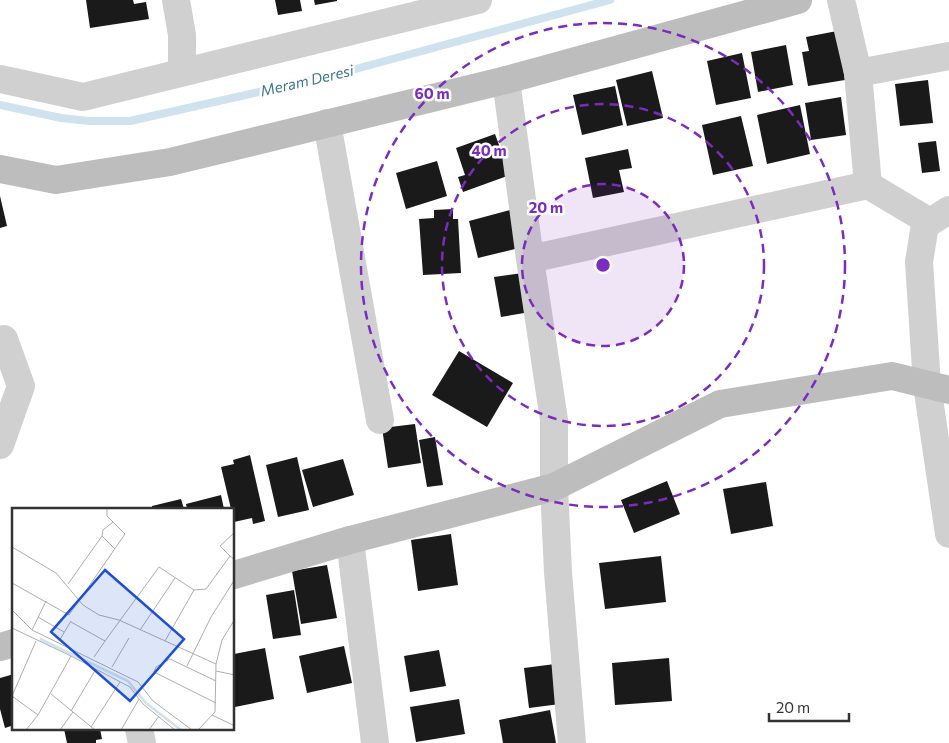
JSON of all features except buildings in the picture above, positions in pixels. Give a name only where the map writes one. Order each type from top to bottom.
[{"type":"street","points":[[176,0],[182,34],[182,72]]},
{"type":"street","points":[[0,79],[83,97],[182,72],[417,7],[478,0]]},
{"type":"street","points":[[0,169],[56,180],[170,162],[506,80],[798,0]]},
{"type":"street","points":[[841,0],[858,73],[868,185]]},
{"type":"street","points":[[858,73],[949,56]]},
{"type":"street","points":[[506,80],[554,420],[554,487],[558,572],[572,743]]},
{"type":"street","points":[[327,123],[380,420]]},
{"type":"street","points":[[530,259],[868,185],[939,216]]},
{"type":"street","points":[[939,216],[925,225],[918,262],[938,388],[949,534]]},
{"type":"street","points":[[0,340],[4,339],[21,386],[0,445]]},
{"type":"street","points":[[235,575],[350,540],[554,487],[720,404],[892,376],[938,388]]},
{"type":"street","points":[[350,540],[375,743]]},
{"type":"street","points":[[139,730],[142,743]]},
{"type":"waterway","name":"Meram Deresi","points":[[0,105],[61,118],[89,121],[130,121],[326,77],[610,0]]}]
